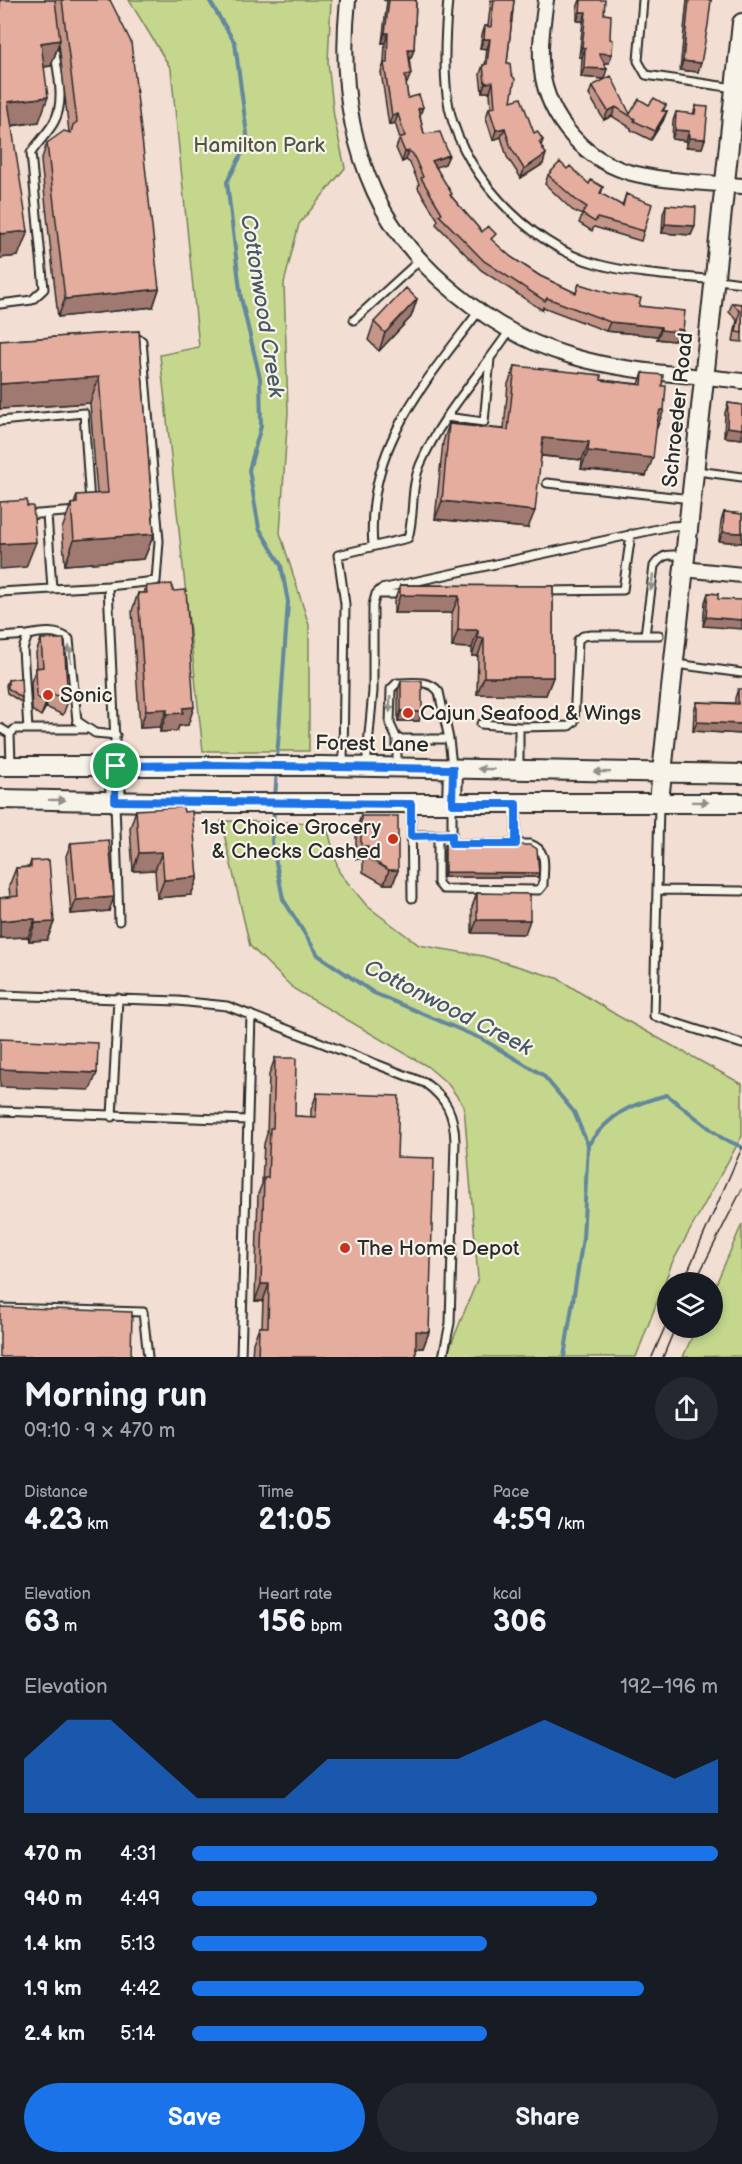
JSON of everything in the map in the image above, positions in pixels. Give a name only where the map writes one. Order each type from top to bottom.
[{"type":"main road","name":"Schroeder Road","points":[[659,801],[714,280],[733,185],[742,23]]},
{"type":"main road","name":"Forest Lane","points":[[4,770],[42,776],[73,766],[216,765],[742,774]]},
{"type":"main road","points":[[115,801],[116,766]]},
{"type":"main road","points":[[452,804],[453,769]]},
{"type":"main road","points":[[0,799],[324,804],[659,801],[742,803]]},
{"type":"street","points":[[348,0],[345,79],[362,162],[375,193],[395,226],[421,259],[456,293],[479,311],[510,330],[570,356],[605,365],[742,381]]},
{"type":"street","points":[[546,0],[541,42],[543,78],[557,116],[575,139],[598,159],[628,172],[733,185]]},
{"type":"street","points":[[684,563],[742,575]]},
{"type":"lane","points":[[448,0],[444,43],[447,97],[456,131],[471,162],[509,210],[524,225],[559,248],[596,264],[636,272],[742,283]]},
{"type":"lane","points":[[643,0],[638,61],[646,75],[739,89]]},
{"type":"lane","points":[[0,304],[32,300],[44,289],[31,153],[52,130],[60,93],[53,35]]},
{"type":"lane","points":[[354,320],[421,259]]},
{"type":"lane","points":[[373,546],[374,505],[380,472],[396,427],[479,311]]},
{"type":"lane","points":[[343,766],[345,604],[337,561],[338,555],[408,538],[414,482],[421,464],[446,417],[510,330]]},
{"type":"lane","points":[[0,592],[108,586],[156,580],[159,541],[142,341],[127,335]]},
{"type":"lane","points":[[446,417],[484,422],[490,357]]},
{"type":"lane","points":[[0,421],[84,413],[91,510],[12,516]]},
{"type":"lane","points":[[694,471],[742,477]]},
{"type":"lane","points":[[547,483],[691,499]]},
{"type":"lane","points":[[47,514],[52,589]]},
{"type":"lane","points":[[366,767],[373,691],[375,594],[381,589],[631,534],[688,525]]},
{"type":"lane","points":[[541,591],[623,590],[631,534]]},
{"type":"lane","points":[[645,635],[654,566],[660,557],[668,553],[684,563]]},
{"type":"lane","points":[[108,586],[116,766]]},
{"type":"lane","points":[[375,594],[411,593]]},
{"type":"lane","points":[[0,637],[41,632],[62,634],[69,639],[77,721],[95,733],[116,735]]},
{"type":"lane","points":[[28,635],[23,649],[28,729]]},
{"type":"lane","points":[[481,724],[519,727],[572,724],[576,645],[583,636],[659,635]]},
{"type":"lane","points":[[673,664],[742,673]]},
{"type":"lane","points":[[397,767],[397,739],[390,724],[391,689],[397,683],[429,684],[435,686],[442,703],[453,769]]},
{"type":"lane","points":[[519,727],[519,770]]},
{"type":"lane","points":[[0,728],[10,734]]},
{"type":"lane","points":[[4,770],[10,734],[15,729],[87,729]]},
{"type":"lane","points":[[397,739],[449,739]]},
{"type":"lane","points":[[115,801],[119,921]]},
{"type":"lane","points":[[659,801],[654,1016],[742,1044]]},
{"type":"lane","points":[[411,804],[412,898]]},
{"type":"lane","points":[[438,835],[438,883],[443,889],[539,890],[543,885],[543,852],[540,847],[530,844],[452,844],[452,804]]},
{"type":"lane","points":[[516,804],[516,844]]},
{"type":"lane","points":[[411,836],[452,835]]},
{"type":"lane","points":[[657,890],[742,891]]},
{"type":"lane","points":[[0,995],[118,998],[213,1004],[251,1015],[425,1083],[439,1093],[450,1108],[454,1120],[455,1141],[450,1312],[448,1339],[442,1357]]},
{"type":"lane","points":[[112,1117],[118,998]]},
{"type":"lane","points":[[241,1357],[251,1015]]},
{"type":"lane","points":[[0,1112],[248,1120]]},
{"type":"lane","points":[[0,1308],[143,1312],[148,1357]]},
{"type":"green space","name":"Hamilton Park","points":[[129,0],[331,0],[328,62],[334,117],[345,168],[299,224],[284,283],[288,412],[280,533],[309,625],[309,751],[203,751],[160,355],[199,347],[171,69]]},
{"type":"green space","points":[[221,821],[326,823],[339,872],[367,906],[419,945],[483,956],[557,978],[618,1016],[742,1084],[742,1136],[669,1272],[657,1272],[657,1302],[636,1357],[446,1357],[478,1278],[464,1106],[448,1084],[427,1066],[294,989],[250,946]]},
{"type":"green space","points":[[742,1224],[742,1356],[683,1357],[692,1338],[723,1338],[721,1272]]},
{"type":"building","points":[[0,0],[55,0],[60,40],[41,43],[48,97],[8,102],[28,231],[0,234]]},
{"type":"building","points":[[62,0],[110,0],[131,42],[159,289],[65,299],[47,143],[64,131],[71,133],[73,125],[77,122]]},
{"type":"building","points":[[389,0],[416,0],[414,49],[408,49],[411,74],[405,75],[408,98],[419,95],[423,107],[418,109],[424,134],[440,132],[449,155],[432,161],[452,194],[450,195],[482,232],[488,226],[496,234],[491,239],[511,257],[540,276],[576,293],[579,284],[609,293],[641,298],[639,306],[685,311],[683,330],[678,329],[677,332],[661,330],[661,327],[610,322],[547,298],[545,301],[484,261],[439,215],[442,213],[421,178],[423,177],[413,154],[409,151],[405,152],[399,138],[405,136],[398,114],[392,116],[384,63],[387,63],[388,33],[385,33]]},
{"type":"building","points":[[494,0],[514,0],[507,63],[510,63],[511,74],[515,79],[511,101],[521,98],[534,133],[537,131],[543,140],[539,142],[546,154],[524,169],[511,148],[505,128],[496,130],[489,108],[495,107],[493,82],[485,83],[483,65],[487,64],[490,39],[484,39],[485,26],[491,27]]},
{"type":"building","points":[[581,0],[605,0],[604,14],[611,15],[612,54],[599,53],[607,69],[584,68],[585,48],[582,47],[586,12],[580,12]]},
{"type":"building","points":[[689,0],[711,0],[701,63],[683,61]]},
{"type":"building","points":[[611,76],[630,114],[639,99],[649,105],[654,98],[666,105],[662,111],[667,111],[655,131],[634,121],[635,119],[616,107],[608,111],[592,86]]},
{"type":"building","points":[[696,106],[708,107],[705,139],[689,138],[689,131],[675,130],[676,112],[695,114]]},
{"type":"building","points":[[560,162],[567,169],[570,166],[589,184],[591,180],[603,187],[600,193],[623,206],[626,194],[652,204],[644,231],[597,218],[595,222],[582,214],[587,207],[548,175]]},
{"type":"building","points":[[666,205],[696,207],[695,226],[665,224]]},
{"type":"building","points":[[406,288],[417,299],[385,333],[374,322]]},
{"type":"building","points":[[732,303],[742,304],[742,333],[736,332],[740,311]]},
{"type":"building","points":[[139,331],[154,534],[74,540],[71,504],[77,503],[77,495],[108,493],[99,377],[0,384],[0,341]]},
{"type":"building","points":[[515,366],[601,375],[601,380],[642,385],[643,373],[663,375],[662,386],[666,386],[664,410],[660,410],[657,423],[653,458],[588,451],[589,442],[543,438],[535,511],[442,501],[449,424],[508,430]]},
{"type":"building","points":[[728,403],[742,405],[742,429],[727,427]]},
{"type":"building","points":[[27,500],[27,506],[33,506],[36,542],[0,544],[0,502]]},
{"type":"building","points":[[724,512],[742,514],[742,533],[723,532]]},
{"type":"building","points":[[172,584],[173,591],[186,590],[194,707],[183,708],[183,713],[167,714],[167,709],[146,710],[138,593],[147,593],[146,586]]},
{"type":"building","points":[[400,585],[553,586],[553,677],[484,677],[484,638],[478,638],[478,630],[458,630],[459,596],[400,595]]},
{"type":"building","points":[[708,593],[718,594],[718,599],[742,600],[742,620],[706,617]]},
{"type":"building","name":"Sonic","points":[[41,639],[64,639],[68,701],[51,693],[46,703],[37,697],[36,668],[43,667]]},
{"type":"building","points":[[21,678],[22,698],[8,688],[8,680]]},
{"type":"building","points":[[401,681],[422,681],[422,712],[401,711]]},
{"type":"building","points":[[738,689],[742,689],[742,724],[697,722],[697,702],[738,704]]},
{"type":"building","points":[[183,807],[184,812],[192,811],[198,877],[164,880],[162,852],[139,853],[136,810]]},
{"type":"building","points":[[361,816],[398,816],[398,870],[389,870],[368,858],[368,846],[361,846]]},
{"type":"building","points":[[109,840],[114,897],[76,900],[71,843]]},
{"type":"building","points":[[445,845],[531,845],[537,849],[539,873],[445,872]]},
{"type":"building","points":[[49,860],[54,922],[35,923],[35,919],[0,921],[0,898],[18,896],[16,868],[31,867],[31,861]]},
{"type":"building","points":[[477,893],[530,894],[530,920],[477,920]]},
{"type":"building","points":[[0,1039],[98,1043],[97,1073],[0,1069]]},
{"type":"building","name":"The Home Depot","points":[[275,1058],[296,1058],[295,1116],[316,1117],[317,1093],[399,1096],[397,1157],[434,1158],[429,1332],[416,1331],[416,1357],[258,1357],[259,1327],[268,1327],[269,1284],[261,1284],[264,1178],[268,1178],[270,1128],[273,1128]]},
{"type":"building","points":[[0,1307],[132,1312],[131,1357],[0,1357]]},
{"type":"waterway","name":"Cottonwood Creek","points":[[209,0],[235,43],[248,142],[227,182],[241,298],[260,378],[261,426],[249,470],[259,528],[281,565],[288,602],[277,759]]},
{"type":"waterway","name":"Cottonwood Creek","points":[[275,798],[277,770]]},
{"type":"waterway","name":"Cottonwood Creek","points":[[274,809],[272,842],[283,899],[318,955],[374,993],[482,1039],[543,1075],[574,1112],[588,1145],[583,1238],[564,1357]]},
{"type":"waterway","points":[[588,1145],[605,1125],[622,1112],[667,1095],[722,1138],[742,1147]]},
{"type":"tram line","points":[[687,1272],[742,1148]]},
{"type":"tram line","points":[[700,1272],[742,1189]]},
{"type":"tram line","points":[[652,1357],[660,1338]]},
{"type":"tram line","points":[[663,1357],[671,1338]]},
{"type":"place","name":"Sonic","points":[[48,695]]},
{"type":"place","name":"Cajun Seafood & Wings","points":[[408,713]]},
{"type":"place","name":"1st Choice Grocery & Checks Cashed","points":[[393,839]]},
{"type":"place","name":"The Home Depot","points":[[345,1248]]},
{"type":"route","points":[[216,765],[453,769],[452,804],[516,804],[516,844],[452,844],[452,835],[411,836],[411,804],[115,801],[116,766],[216,765]]}]
